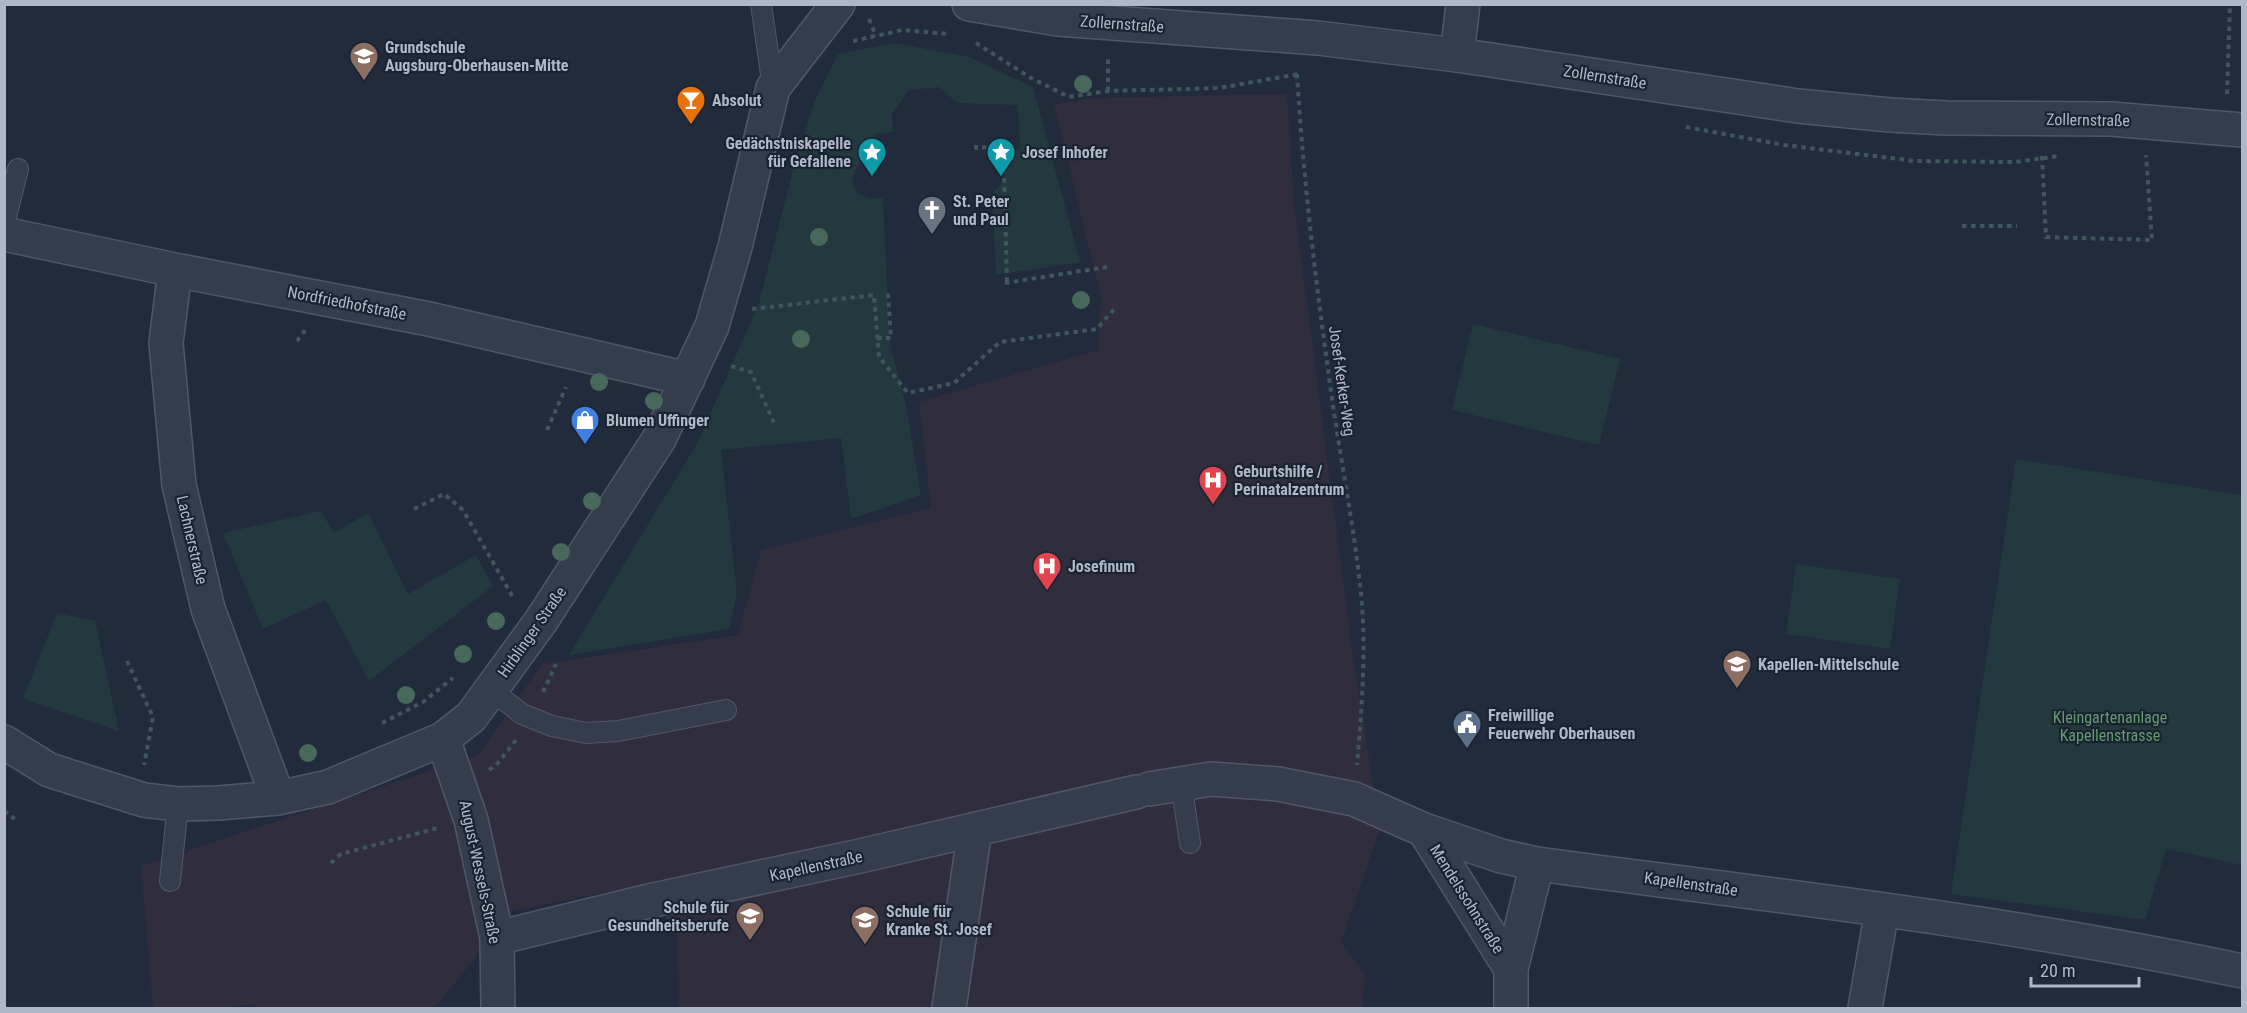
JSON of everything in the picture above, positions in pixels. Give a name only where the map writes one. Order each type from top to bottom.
[{"type":"street","name":"Hirblinger Straße","points":[[4,742],[49,770],[138,798],[178,804],[278,798],[328,788],[443,739],[471,717],[541,621],[659,439],[712,326],[732,257],[773,88],[838,4]]},
{"type":"street","name":"Zollernstraße","points":[[969,4],[1318,38],[1457,55],[1798,106],[1902,116],[2143,121],[2234,129]]},
{"type":"street","points":[[1457,55],[1463,4]]},
{"type":"street","name":"Nordfriedhofstraße","points":[[4,234],[419,317],[688,379]]},
{"type":"street","name":"Lachnerstraße","points":[[175,270],[166,343],[179,484],[208,609],[278,798]]},
{"type":"street","name":"August-Wessels-Straße","points":[[443,739],[466,805],[497,938],[496,1008]]},
{"type":"street","name":"Kapellenstraße","points":[[497,938],[1142,790],[1181,782],[1212,779],[1278,784],[1354,799],[1424,830],[1501,856],[1537,864],[1882,910],[2128,947],[2242,971]]},
{"type":"street","points":[[949,1008],[975,830]]},
{"type":"street","name":"Mendelssohnstraße","points":[[1424,830],[1511,969]]},
{"type":"street","name":"Mendelssohnstraße","points":[[1511,1008],[1511,969],[1537,864]]},
{"type":"street","points":[[1865,1008],[1882,910]]},
{"type":"lane","name":"Hirblinger Straße","points":[[761,4],[773,88]]},
{"type":"lane","points":[[4,225],[18,169]]},
{"type":"lane","points":[[491,690],[522,714],[552,726],[586,733],[618,731],[726,710]]},
{"type":"lane","points":[[1181,782],[1190,843]]},
{"type":"lane","points":[[170,881],[178,804]]},
{"type":"path","points":[[2230,4],[2234,129]]},
{"type":"path","points":[[848,43],[902,30],[954,35]]},
{"type":"path","points":[[974,42],[1031,78],[1069,97],[1108,91],[1219,88],[1297,74],[1308,75]]},
{"type":"path","name":"Josef-Kerker-Weg","points":[[1297,74],[1305,185],[1329,377],[1360,585],[1361,703],[1354,799]]},
{"type":"path","points":[[2041,119],[2046,237],[2152,240],[2143,121]]},
{"type":"path","points":[[1683,127],[1784,145],[1915,161],[2015,162],[2065,156]]},
{"type":"path","points":[[976,145],[976,148],[989,147],[1001,155],[1004,168],[1006,283],[1107,267]]},
{"type":"path","points":[[1962,226],[2017,226]]},
{"type":"path","points":[[877,338],[891,338],[888,293],[891,293]]},
{"type":"path","points":[[716,313],[874,295],[879,357],[908,393],[954,383],[999,342],[1097,328],[1117,306]]},
{"type":"path","points":[[547,430],[581,354]]},
{"type":"path","points":[[732,355],[729,366],[751,372],[776,424]]},
{"type":"path","points":[[414,509],[444,494],[463,510],[516,601],[522,592]]},
{"type":"path","points":[[542,695],[559,656]]},
{"type":"path","points":[[127,661],[153,717],[138,798]]},
{"type":"path","points":[[374,727],[423,702],[461,671]]},
{"type":"path","points":[[331,863],[341,854],[466,805],[523,732]]},
{"type":"path","points":[[4,811],[15,819]]},
{"type":"shaded area","name":"Josefinum","points":[[1287,94],[1294,202],[1351,642],[1380,829],[1341,943],[1365,974],[1362,1008],[679,1008],[677,926],[631,887],[513,911],[437,1005],[428,1008],[257,1008],[255,1004],[217,1008],[153,1008],[141,866],[478,755],[542,664],[738,635],[761,550],[931,508],[919,402],[1098,350],[1101,297],[1054,105],[1093,98]]},
{"type":"green space","points":[[895,43],[969,57],[1033,87],[1080,262],[996,275],[992,194],[1004,177],[1005,168],[1002,156],[1020,148],[1018,105],[957,103],[939,87],[909,90],[892,114],[893,132],[873,134],[874,157],[865,157],[860,162],[854,173],[853,186],[860,195],[870,198],[883,197],[890,346],[906,404],[921,495],[851,519],[841,438],[721,450],[737,593],[729,629],[569,655],[698,442],[759,303],[793,170],[815,100],[838,54]]},
{"type":"green space","points":[[1473,324],[1620,359],[1599,445],[1452,410]]},
{"type":"green space","name":"Kleingartenanlage Kapellenstrasse","points":[[2016,459],[2242,495],[2242,865],[2166,849],[2145,920],[1951,894]]},
{"type":"green space","points":[[321,511],[334,533],[368,513],[408,594],[476,555],[493,586],[369,681],[326,600],[263,629],[223,533]]},
{"type":"green space","points":[[1796,564],[1900,579],[1890,649],[1786,634]]},
{"type":"green space","points":[[57,613],[95,621],[119,731],[23,699]]},
{"type":"place","name":"Grundschule Augsburg-Oberhausen-Mitte","points":[[364,82]]},
{"type":"place","name":"Absolut","points":[[691,126]]},
{"type":"place","name":"Gedächstniskapelle für Gefallene","points":[[872,178]]},
{"type":"place","name":"Josef Inhofer","points":[[1001,178]]},
{"type":"place","name":"St. Peter und Paul","points":[[932,236]]},
{"type":"place","name":"Blumen Uffinger","points":[[585,446]]},
{"type":"place","name":"Geburtshilfe / Perinatalzentrum","points":[[1213,506]]},
{"type":"place","name":"Josefinum","points":[[1047,592]]},
{"type":"place","name":"Kapellen-Mittelschule","points":[[1737,690]]},
{"type":"place","name":"Freiwillige Feuerwehr Oberhausen","points":[[1467,750]]},
{"type":"place","name":"Schule für Gesundheitsberufe","points":[[750,942]]},
{"type":"place","name":"Schule für Kranke St. Josef","points":[[865,946]]}]
